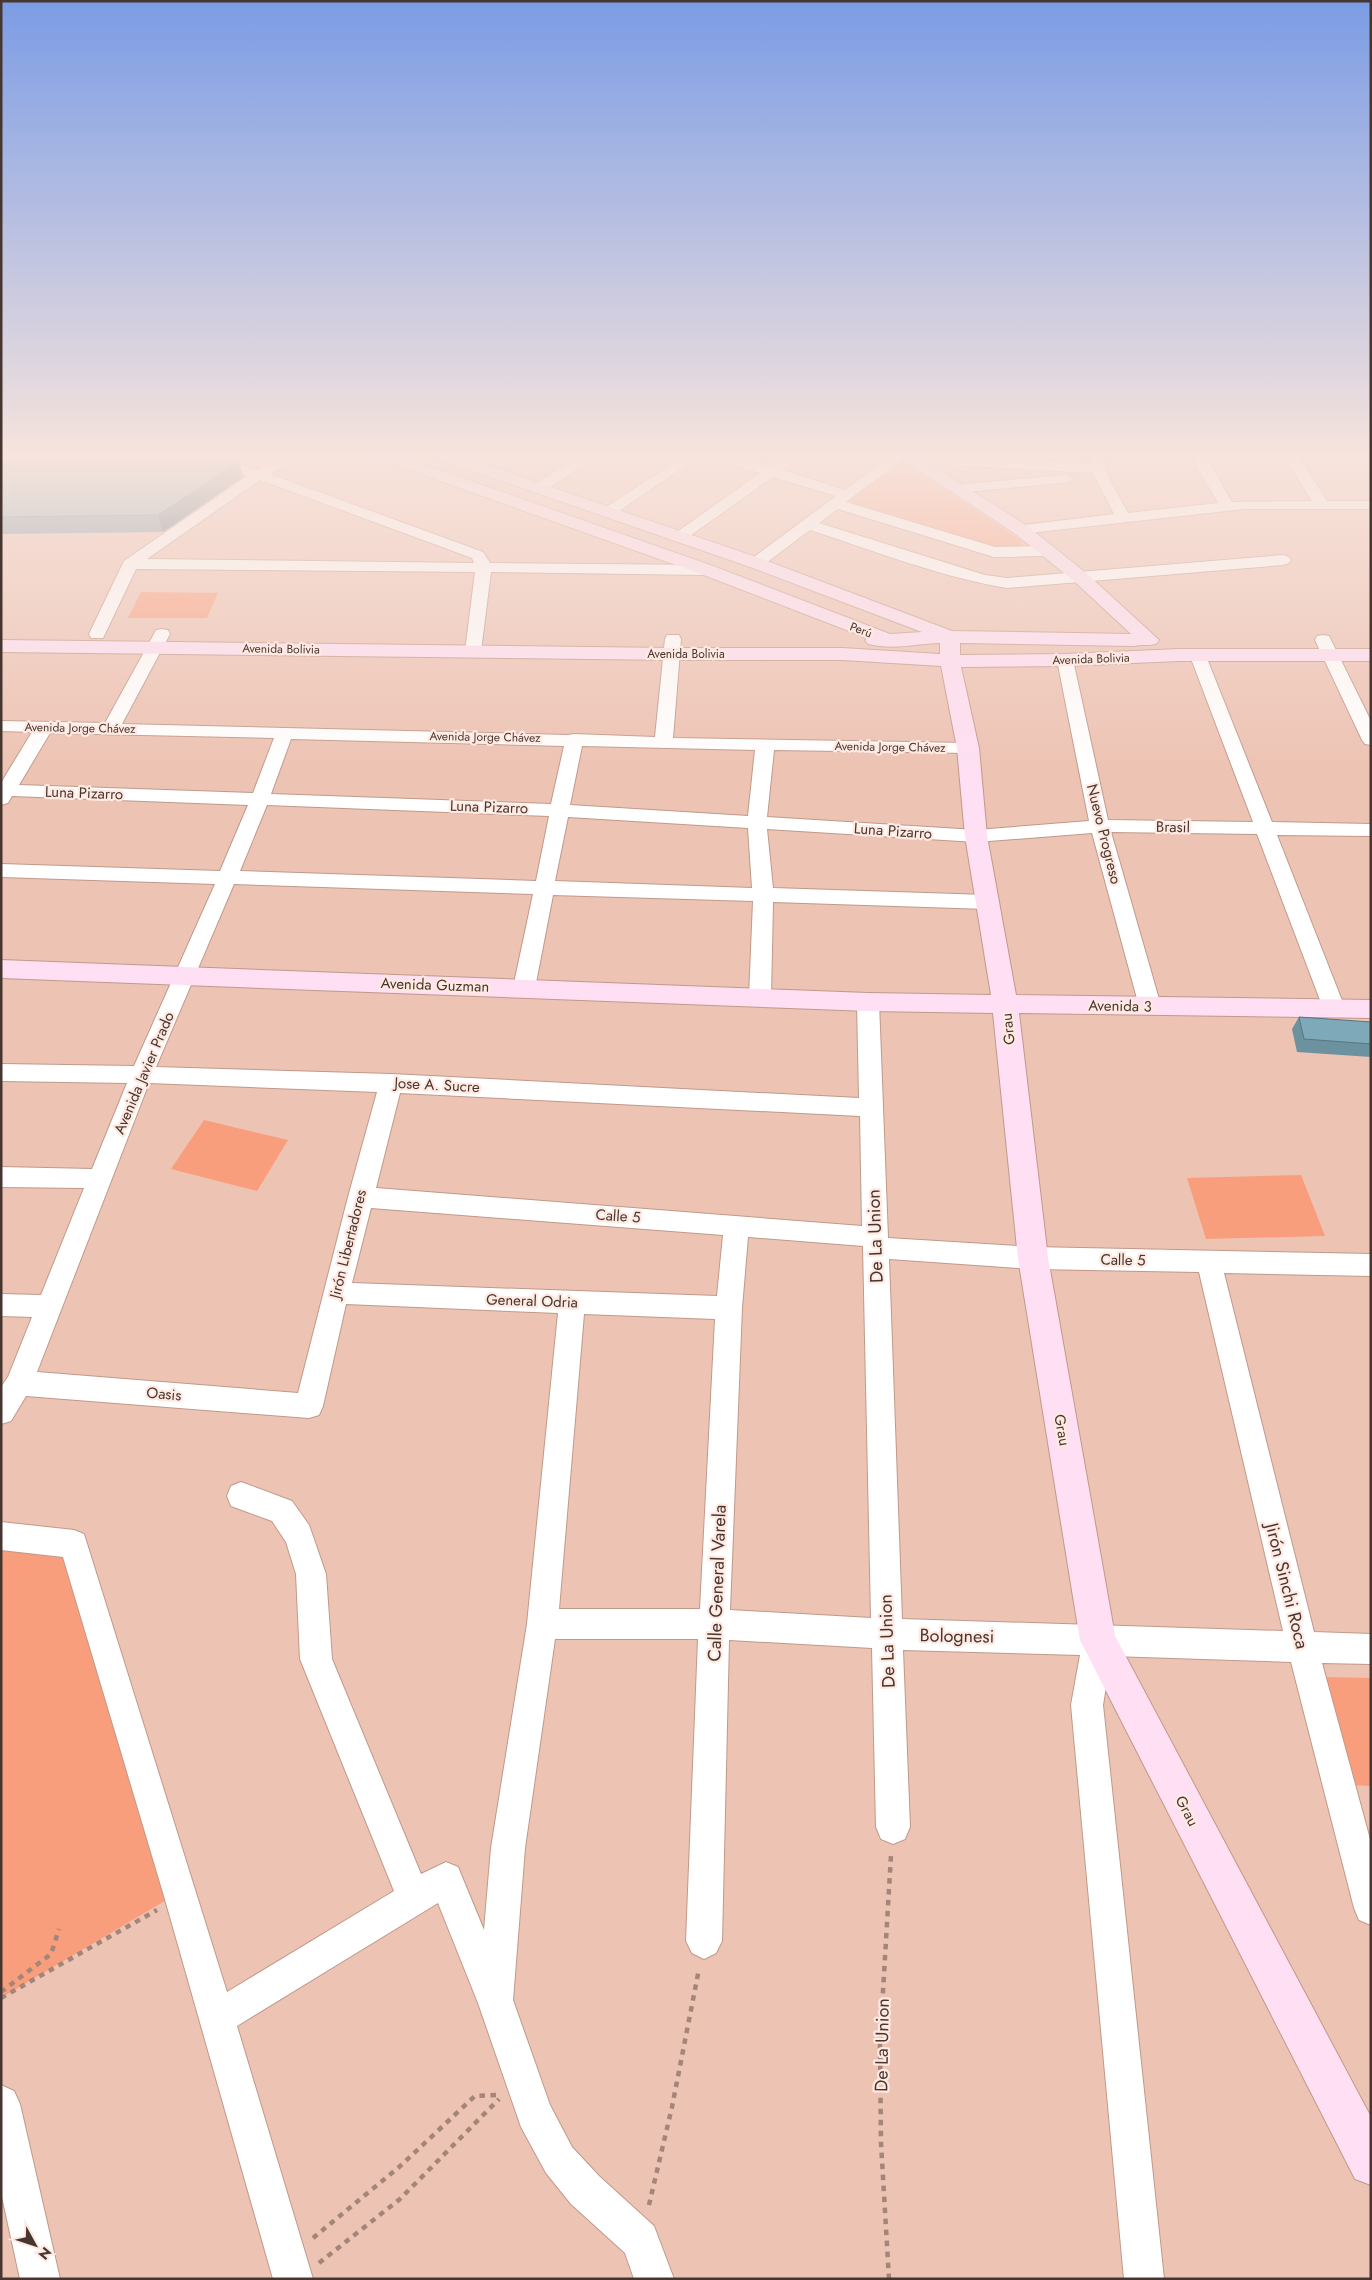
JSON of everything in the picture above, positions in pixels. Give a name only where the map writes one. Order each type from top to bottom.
[{"type":"street","points":[[97,634],[130,564],[135,560]]},
{"type":"street","points":[[474,644],[484,567],[481,560]]},
{"type":"street","name":"Perú","points":[[680,560],[889,641]]},
{"type":"street","name":"Perú","points":[[749,560],[950,649]]},
{"type":"street","points":[[756,563],[759,560]]},
{"type":"street","points":[[1059,560],[1150,640]]},
{"type":"street","points":[[921,561],[994,582],[1008,583],[1278,560]]},
{"type":"street","points":[[130,564],[707,570]]},
{"type":"street","name":"Avenida Bolivia","points":[[1,633],[97,634],[159,641]]},
{"type":"street","name":"Avenida Bolivia","points":[[1,646],[159,641],[672,647],[842,654],[1150,640],[1326,647],[1371,655]]},
{"type":"street","name":"Avenida Bolivia","points":[[672,647],[889,641],[1065,660],[1198,656],[1326,647],[1371,640]]},
{"type":"street","points":[[111,728],[159,641]]},
{"type":"street","points":[[663,743],[672,647]]},
{"type":"street","points":[[1326,647],[1371,740]]},
{"type":"street","name":"Grau","points":[[950,649],[968,748],[976,836],[1005,1004],[1033,1258],[1098,1640],[1371,2163]]},
{"type":"street","points":[[1198,656],[1334,1008]]},
{"type":"street","name":"Nuevo Progreso","points":[[1065,660],[1100,826],[1150,1006]]},
{"type":"street","name":"Avenida Jorge Chávez","points":[[1,726],[574,739],[663,743],[968,748]]},
{"type":"street","points":[[3,793],[44,727]]},
{"type":"street","name":"Avenida Javier Prado","points":[[1,1412],[19,1382],[142,1073],[228,877],[285,732]]},
{"type":"street","points":[[524,988],[574,739]]},
{"type":"street","points":[[760,998],[763,895],[757,822],[765,744]]},
{"type":"street","name":"Luna Pizarro","points":[[3,793],[260,799],[559,810],[976,836]]},
{"type":"street","name":"Brasil","points":[[976,836],[1100,826],[1371,830]]},
{"type":"street","points":[[1,870],[987,902]]},
{"type":"street","name":"Avenida Guzman","points":[[1,969],[868,1002]]},
{"type":"street","name":"Avenida 3","points":[[868,1002],[1371,1009]]},
{"type":"street","name":"De La Union","points":[[868,1002],[893,1827]]},
{"type":"street","name":"Jose A. Sucre","points":[[1,1072],[142,1073],[391,1083],[872,1108]]},
{"type":"street","name":"Jirón Libertadores","points":[[309,1406],[360,1197],[391,1083]]},
{"type":"street","points":[[1,1177],[99,1179]]},
{"type":"street","name":"Calle 5","points":[[360,1197],[737,1225],[1033,1258],[1209,1262],[1370,1269]]},
{"type":"street","name":"Calle General Varela","points":[[704,1941],[714,1624],[729,1308],[737,1225]]},
{"type":"street","name":"Jirón Sinchi Roca","points":[[1209,1262],[1302,1646],[1371,1908]]},
{"type":"street","name":"General Odria","points":[[336,1293],[729,1308]]},
{"type":"street","points":[[496,2003],[508,1848],[542,1624],[572,1302]]},
{"type":"street","points":[[1,1305],[50,1307]]},
{"type":"street","name":"Oasis","points":[[19,1382],[309,1406]]},
{"type":"street","points":[[241,1496],[282,1511],[299,1535],[311,1574],[316,1659],[414,1898]]},
{"type":"street","points":[[1,1536],[74,1544],[217,2018],[298,2268]]},
{"type":"street","name":"Bolognesi","points":[[542,1624],[714,1624],[887,1634],[1371,1649]]},
{"type":"street","points":[[1098,1640],[1087,1705],[1144,2279]]},
{"type":"street","points":[[217,2018],[446,1879],[496,2003],[534,2114],[559,2160],[585,2190],[640,2240],[654,2279]]},
{"type":"street","points":[[1,2104],[40,2279]]},
{"type":"path","name":"De La Union","points":[[888,2279],[881,2143],[880,2044],[893,1827]]},
{"type":"path","points":[[1,1998],[181,1896]]},
{"type":"path","points":[[1,1992],[51,1954],[59,1930]]},
{"type":"path","points":[[640,2240],[672,2107],[704,1941]]},
{"type":"path","points":[[504,2095],[400,2199],[298,2268],[398,2168],[475,2096],[504,2095]]},
{"type":"shaded area","points":[[141,592],[218,593],[207,618],[128,618]]},
{"type":"shaded area","points":[[204,1120],[288,1140],[257,1191],[171,1169]]},
{"type":"shaded area","points":[[1301,1175],[1325,1236],[1206,1239],[1187,1178]]},
{"type":"shaded area","points":[[1,1546],[62,1551],[168,1899],[6,1995],[1,1987]]},
{"type":"shaded area","points":[[1324,1677],[1371,1678],[1371,1786],[1347,1785]]},
{"type":"building","points":[[1299,1017],[1371,1022],[1371,1044],[1304,1039]]}]
